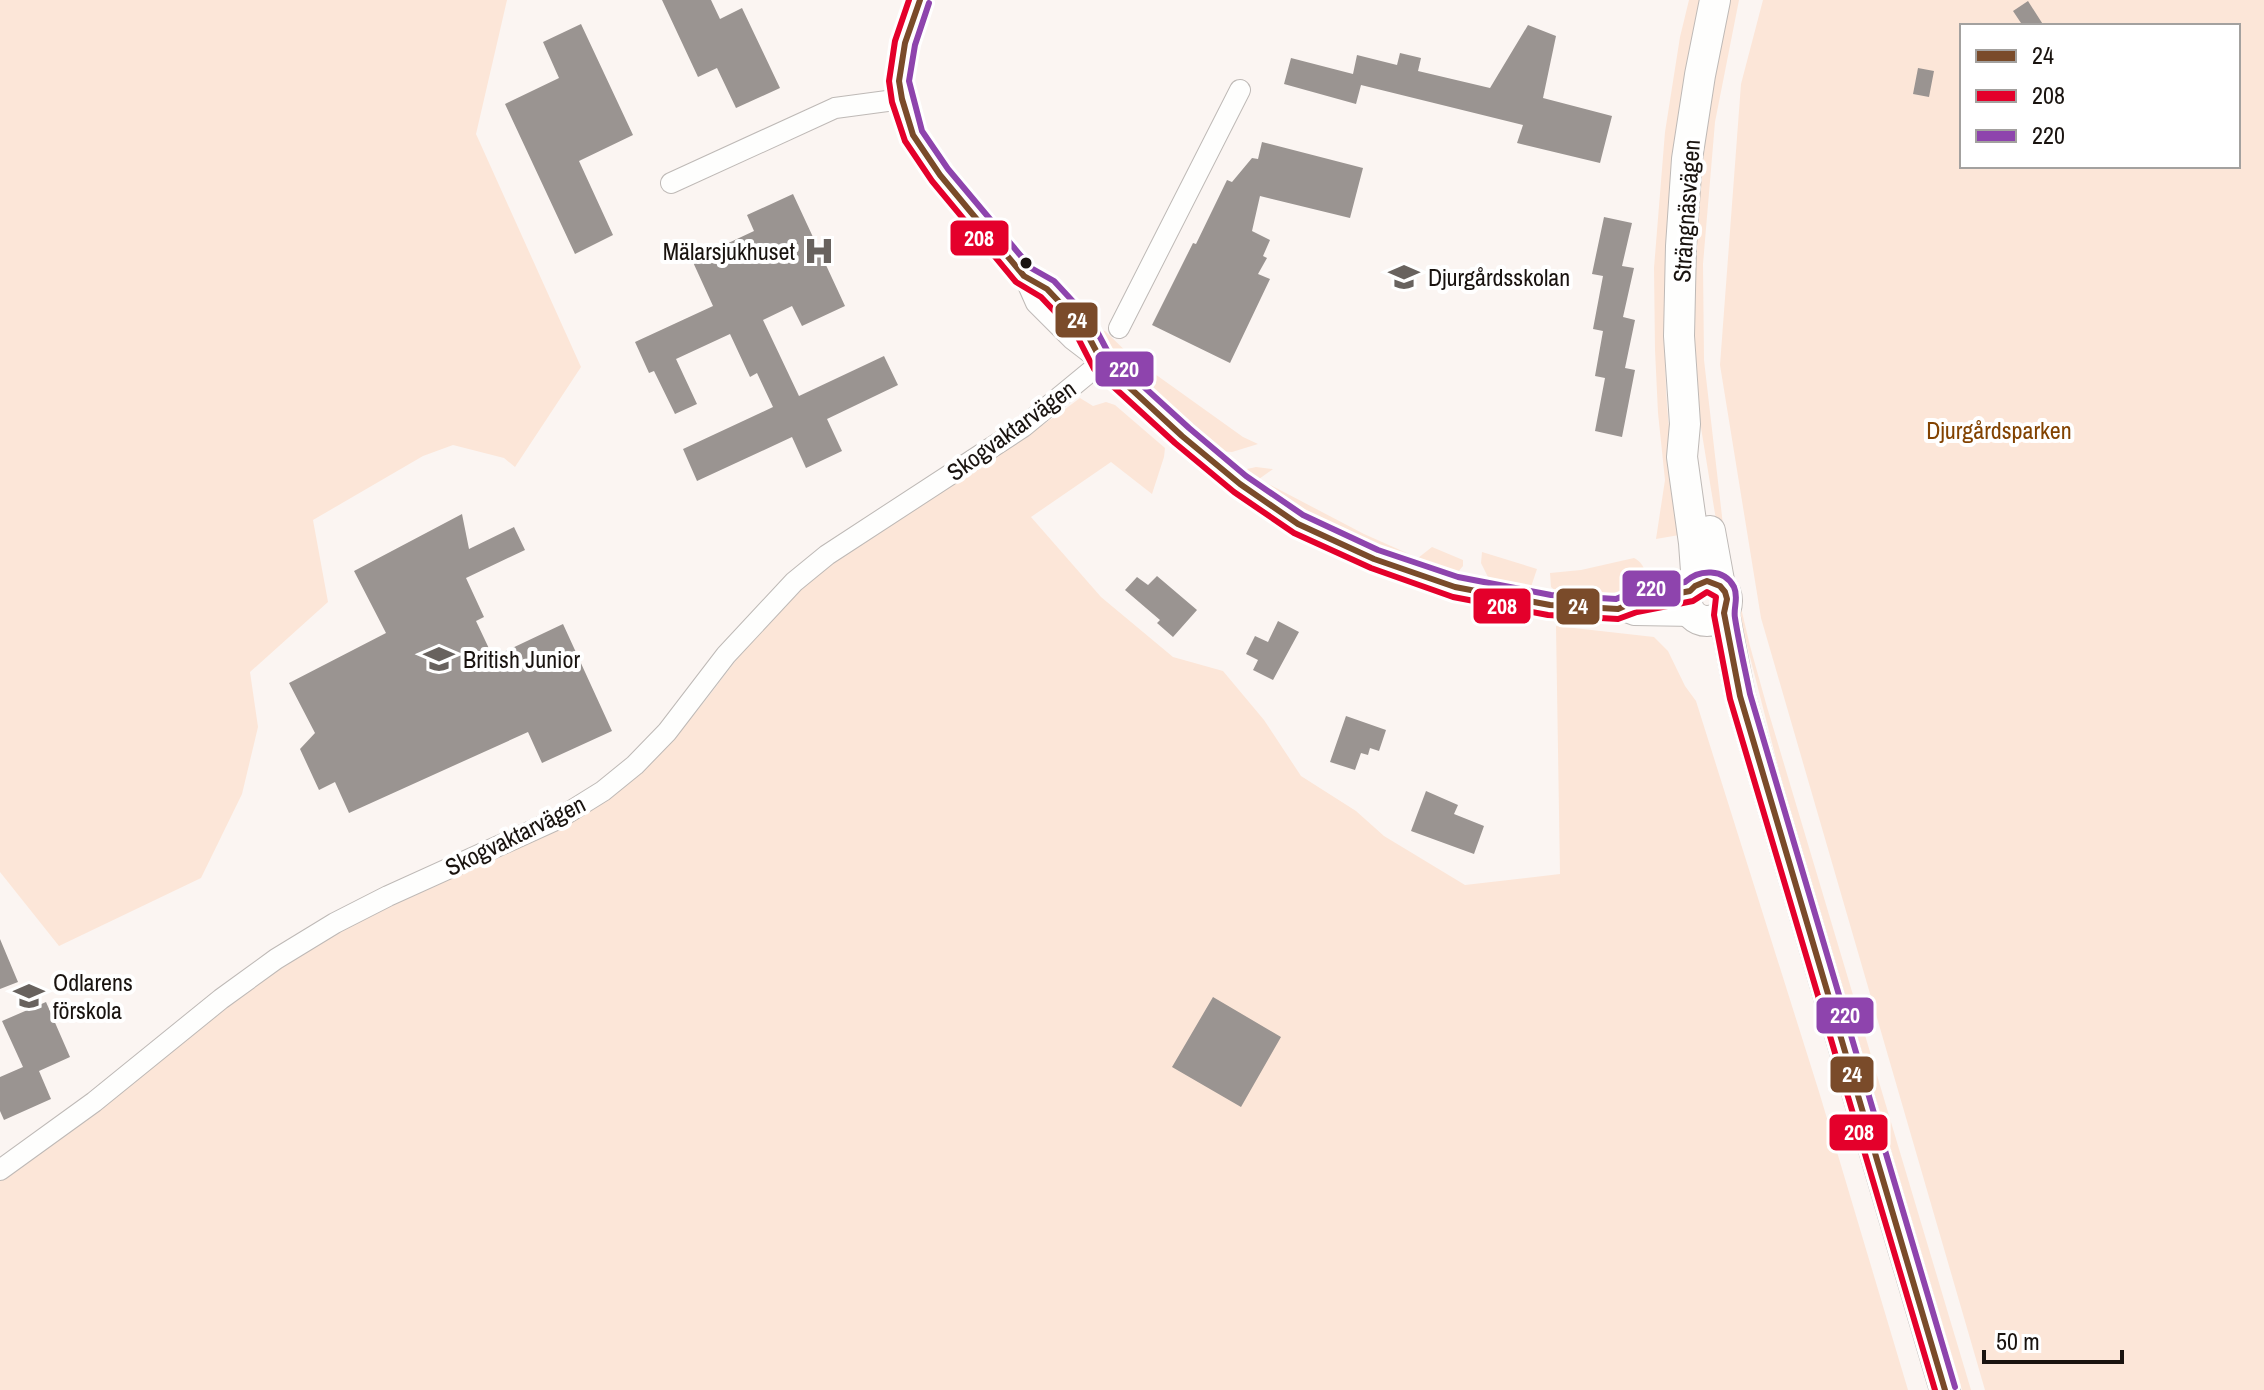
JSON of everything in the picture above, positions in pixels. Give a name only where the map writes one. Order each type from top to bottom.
[{"type":"main road","name":"Strängnäsvägen","points":[[1715,0],[1687,159],[1679,336],[1685,424],[1698,455],[1705,503],[1704,602],[1740,696],[1945,1390]]},
{"type":"street","points":[[920,0],[903,54],[899,81],[913,135],[940,175],[1024,276],[1036,303],[1072,339],[1229,475],[1298,524],[1374,559],[1455,587],[1550,605],[1618,609],[1634,602],[1704,602]]},
{"type":"street","points":[[1119,328],[1240,90]]},
{"type":"street","points":[[671,183],[835,108],[902,99]]},
{"type":"street","name":"Skogvaktarvägen","points":[[0,1170],[94,1102],[221,999],[276,959],[346,918],[558,819],[603,791],[635,765],[667,732],[726,655],[794,582],[827,555],[1023,427],[1102,362]]},
{"type":"green space","points":[[0,0],[507,0],[476,134],[581,367],[515,467],[504,458],[453,445],[423,456],[313,520],[328,602],[250,672],[258,727],[242,794],[201,878],[59,946],[0,872]]},
{"type":"green space","points":[[1689,0],[1700,0],[1675,144],[1665,290],[1667,406],[1685,534],[1656,539],[1665,480],[1658,413],[1654,268],[1665,132]]},
{"type":"green space","points":[[1729,0],[1739,0],[1715,122],[1703,264],[1704,360],[1723,525],[1717,526],[1696,397],[1693,264],[1709,103]]},
{"type":"green space","name":"Djurgårdsparken","points":[[1763,0],[2264,0],[2264,1390],[1985,1390],[1761,618],[1720,365],[1741,84]]},
{"type":"green space","points":[[1095,329],[1105,331],[1134,359],[1243,437],[1258,444],[1232,452],[1219,451],[1131,370]]},
{"type":"green space","points":[[1080,398],[1093,406],[1106,402],[1115,405],[1165,448],[1152,494],[1111,462],[1031,517],[1101,597],[1173,657],[1223,671],[1264,720],[1301,776],[1356,811],[1384,836],[1465,885],[1560,874],[1556,626],[1654,637],[1668,651],[1696,701],[1820,1095],[1908,1390],[0,1390],[0,1181],[259,982],[316,943],[624,786],[678,733],[759,631],[803,585]]},
{"type":"green space","points":[[1247,469],[1273,469],[1259,479],[1364,534],[1418,558],[1432,547],[1463,560],[1463,566],[1458,572],[1429,565],[1347,535],[1296,507],[1247,474]]},
{"type":"green space","points":[[1721,544],[1726,544],[1767,707],[1971,1390],[1962,1390],[1800,852]]},
{"type":"green space","points":[[1482,552],[1537,569],[1531,587],[1488,577],[1481,563]]},
{"type":"green space","points":[[1634,558],[1644,567],[1647,589],[1610,593],[1557,592],[1551,587],[1550,573],[1581,570]]},
{"type":"building","points":[[662,0],[711,0],[720,19],[742,8],[780,88],[736,108],[717,68],[698,77]]},
{"type":"building","points":[[2028,1],[2043,24],[2022,24],[2013,11]]},
{"type":"building","points":[[581,24],[633,135],[579,161],[613,235],[575,254],[505,104],[559,78],[543,42]]},
{"type":"building","points":[[1528,25],[1556,36],[1543,98],[1612,116],[1600,163],[1517,143],[1523,125],[1361,85],[1356,104],[1284,84],[1291,58],[1353,74],[1357,55],[1397,65],[1400,53],[1421,58],[1418,71],[1490,88]]},
{"type":"building","points":[[1918,68],[1934,71],[1929,97],[1913,94]]},
{"type":"building","points":[[1262,142],[1363,168],[1350,218],[1260,196],[1252,231],[1270,240],[1263,256],[1267,258],[1258,274],[1270,279],[1230,363],[1152,325],[1227,180],[1232,182],[1252,158],[1258,159]]},
{"type":"building","points":[[793,194],[845,306],[802,326],[792,306],[763,320],[799,396],[884,356],[898,385],[827,419],[842,451],[806,468],[792,437],[697,481],[683,449],[773,407],[757,373],[750,377],[730,334],[676,359],[697,404],[675,414],[654,371],[649,373],[635,342],[713,306],[692,260],[754,231],[747,215]]},
{"type":"building","name":"Djurgårdsskolan","points":[[1604,217],[1632,223],[1622,266],[1634,268],[1623,317],[1635,320],[1625,368],[1635,370],[1622,437],[1595,431],[1605,378],[1595,376],[1603,331],[1593,329],[1603,276],[1592,274]]},
{"type":"building","points":[[462,514],[469,549],[514,527],[525,550],[466,578],[484,617],[476,621],[493,657],[563,624],[612,731],[542,763],[528,732],[349,813],[335,782],[319,790],[300,749],[315,733],[289,683],[386,633],[354,571]]},
{"type":"building","points":[[1157,576],[1197,610],[1173,637],[1157,623],[1160,620],[1125,590],[1137,577],[1148,585]]},
{"type":"building","points":[[1278,621],[1299,632],[1273,680],[1253,670],[1258,660],[1246,654],[1255,636],[1268,642]]},
{"type":"building","points":[[1346,716],[1386,730],[1379,751],[1370,748],[1368,755],[1361,753],[1355,770],[1330,762]]},
{"type":"building","points":[[1426,791],[1458,805],[1454,814],[1484,826],[1474,854],[1411,831]]},
{"type":"building","points":[[0,939],[18,982],[0,989]]},
{"type":"building","points":[[1213,997],[1281,1037],[1241,1107],[1172,1067]]},
{"type":"building","points":[[46,1002],[70,1057],[39,1071],[51,1099],[4,1120],[0,1111],[0,1077],[23,1067],[2,1021]]},
{"type":"transit line","name":"208","points":[[909,0],[895,41],[889,81],[892,102],[905,141],[932,181],[1016,282],[1041,297],[1076,334],[1094,369],[1234,492],[1294,533],[1371,568],[1453,597],[1548,615],[1618,619],[1693,601],[1707,592],[1716,597],[1714,615],[1730,699],[1935,1390]]},
{"type":"transit line","name":"24","points":[[920,0],[905,43],[899,81],[913,135],[940,175],[1024,276],[1047,289],[1084,328],[1102,362],[1182,436],[1240,484],[1298,524],[1374,559],[1455,587],[1550,605],[1618,609],[1634,602],[1690,591],[1707,581],[1720,586],[1725,592],[1724,613],[1740,696],[1945,1390]]},
{"type":"transit line","name":"220","points":[[929,3],[915,45],[909,81],[922,131],[948,169],[1031,268],[1054,281],[1092,322],[1110,356],[1246,476],[1303,515],[1378,550],[1458,577],[1551,595],[1616,599],[1632,592],[1685,582],[1704,573],[1718,574],[1730,581],[1735,591],[1735,618],[1750,694],[1955,1387]]},
{"type":"place","name":"Mälarsjukhuset","points":[[819,251]]},
{"type":"place","name":"Djurgårdsskolan","points":[[1404,277]]},
{"type":"place","name":"British Junior","points":[[439,659]]},
{"type":"place","name":"Odlarens förskola","points":[[29,996]]}]
